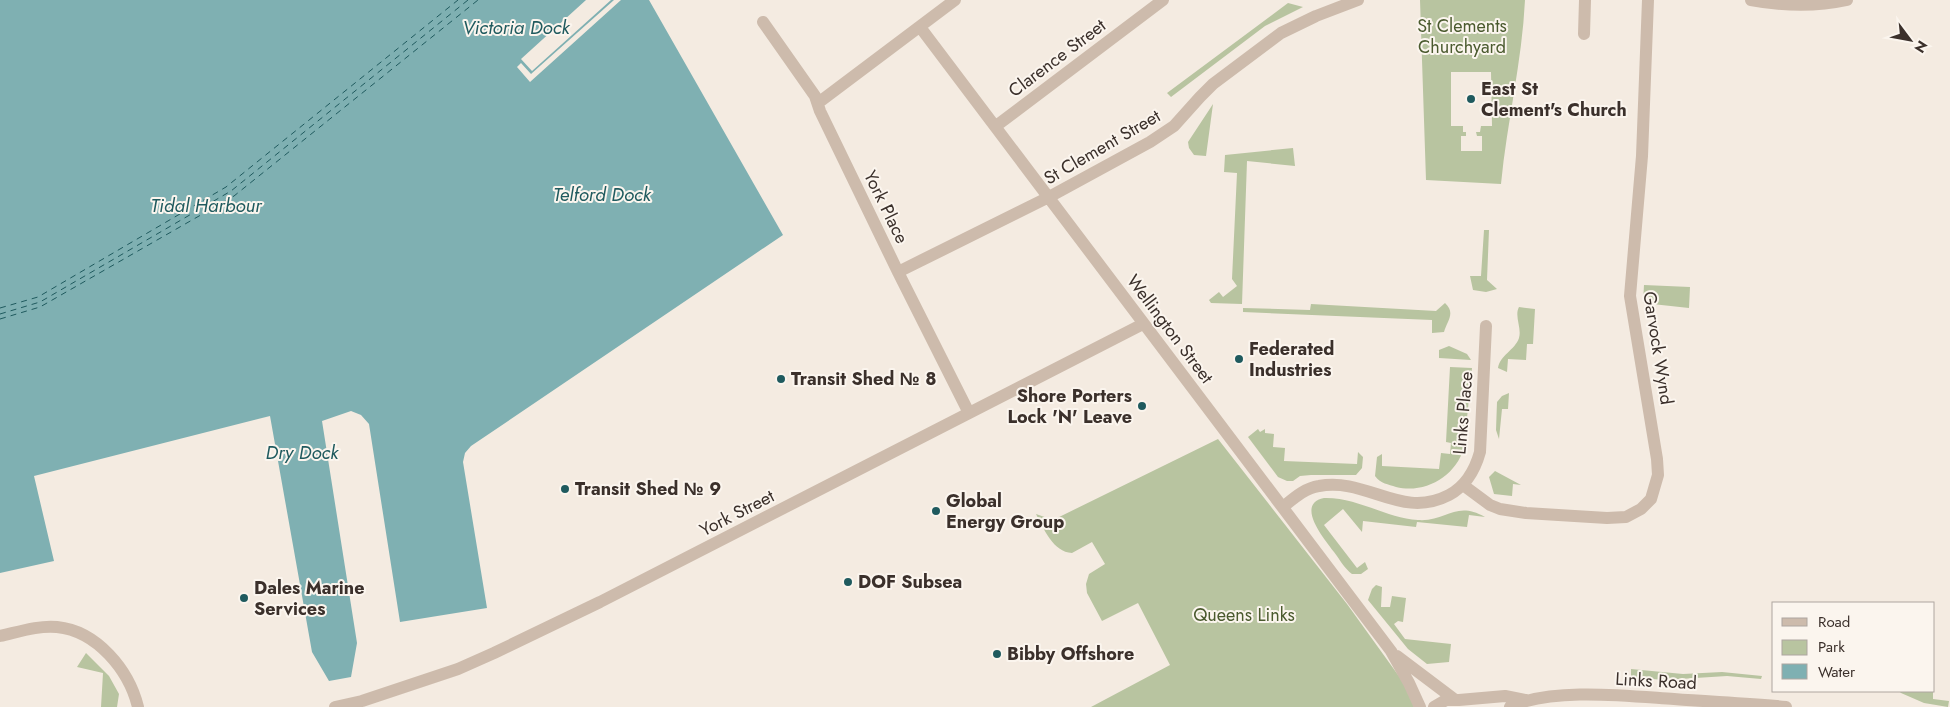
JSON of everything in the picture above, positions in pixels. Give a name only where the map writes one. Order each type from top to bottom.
[{"type":"street","points":[[818,103],[956,0]]},
{"type":"street","name":"Clarence Street","points":[[996,126],[1163,0]]},
{"type":"street","name":"St Clement Street","points":[[898,272],[1049,197],[1165,133],[1182,119],[1213,84],[1281,33],[1324,12],[1358,0]]},
{"type":"street","points":[[1584,34],[1585,0]]},
{"type":"street","name":"Garvock Wynd","points":[[1463,485],[1490,505],[1500,509],[1526,513],[1607,518],[1626,517],[1641,509],[1651,499],[1658,475],[1657,459],[1630,296],[1642,156],[1648,0]]},
{"type":"street","points":[[1751,0],[1798,5],[1846,0]]},
{"type":"street","name":"York Place","points":[[763,22],[818,103],[898,272],[969,413]]},
{"type":"street","name":"Wellington Street","points":[[920,27],[1391,652],[1420,707]]},
{"type":"street","name":"York Street","points":[[335,707],[362,701],[449,672],[494,653],[600,602],[1144,324]]},
{"type":"street","name":"Links Place","points":[[1283,507],[1302,492],[1321,486],[1352,487],[1415,504],[1438,500],[1453,493],[1463,485],[1475,467],[1480,452],[1486,326]]},
{"type":"street","points":[[0,636],[56,627],[75,630],[83,634],[102,648],[119,667],[130,684],[138,707]]},
{"type":"street","name":"Wellington Street","points":[[1391,652],[1457,700],[1472,707]]},
{"type":"street","name":"Links Road","points":[[1434,707],[1446,700],[1505,696],[1525,700],[1577,695],[1786,707]]},
{"type":"street","name":"Links Road","points":[[1510,707],[1525,700]]},
{"type":"green space","name":"St Clements Churchyard","points":[[1420,0],[1525,0],[1521,46],[1501,184],[1426,180]],"holes":[[[1451,72],[1491,72],[1492,126],[1481,126],[1480,132],[1476,132],[1477,136],[1482,136],[1482,151],[1461,151],[1461,136],[1466,136],[1466,132],[1463,132],[1463,126],[1451,126]]]},
{"type":"green space","points":[[1288,3],[1303,7],[1265,26],[1171,97],[1167,93]]},
{"type":"green space","points":[[1213,104],[1206,156],[1194,155],[1189,148],[1188,142]]},
{"type":"green space","points":[[1293,148],[1295,166],[1247,161],[1242,304],[1211,303],[1209,300],[1219,292],[1223,297],[1237,286],[1232,279],[1237,173],[1224,172],[1225,155]]},
{"type":"green space","points":[[1484,230],[1489,230],[1487,280],[1497,289],[1486,292],[1473,290],[1470,276],[1481,276]]},
{"type":"green space","points":[[1644,285],[1690,287],[1689,308],[1643,303]]},
{"type":"green space","points":[[1445,303],[1450,310],[1450,317],[1444,332],[1432,333],[1432,320],[1243,312],[1243,308],[1310,310],[1311,304],[1436,311]]},
{"type":"green space","points":[[1519,307],[1535,309],[1533,344],[1527,344],[1526,360],[1508,359],[1507,372],[1498,368],[1499,363],[1519,338],[1520,330],[1517,314]]},
{"type":"green space","points":[[1449,346],[1467,354],[1471,360],[1439,358],[1439,350]]},
{"type":"green space","points":[[1450,367],[1472,368],[1464,448],[1460,458],[1454,467],[1438,481],[1418,488],[1396,487],[1377,479],[1375,476],[1377,457],[1382,454],[1382,466],[1439,469],[1441,453],[1450,454],[1451,443],[1446,442]]},
{"type":"green space","points":[[1509,393],[1508,409],[1502,409],[1499,439],[1496,430],[1497,402],[1502,396]]},
{"type":"green space","points":[[1258,429],[1260,432],[1265,429],[1265,433],[1274,434],[1273,447],[1285,448],[1284,461],[1357,464],[1358,452],[1363,457],[1362,468],[1356,475],[1311,475],[1300,476],[1293,481],[1287,481],[1278,477],[1248,437]]},
{"type":"green space","name":"Queens Links","points":[[1218,439],[1347,604],[1406,686],[1415,707],[1091,707],[1170,665],[1138,603],[1102,621],[1087,593],[1086,584],[1089,574],[1105,564],[1092,542],[1072,553],[1059,549],[1046,533],[1036,514],[1053,520]]},
{"type":"green space","points":[[1495,471],[1521,485],[1513,484],[1512,496],[1494,494],[1489,477]]},
{"type":"green space","points":[[1324,498],[1348,501],[1394,516],[1418,520],[1428,520],[1458,511],[1475,512],[1485,517],[1469,515],[1467,527],[1417,522],[1416,527],[1363,521],[1362,532],[1343,509],[1324,525],[1357,568],[1365,562],[1368,569],[1361,574],[1352,574],[1319,532],[1312,515],[1312,507],[1315,502]]},
{"type":"green space","points":[[1376,585],[1382,587],[1381,607],[1390,607],[1392,596],[1406,598],[1403,622],[1398,621],[1394,624],[1405,639],[1451,644],[1449,662],[1427,664],[1408,649],[1368,600],[1372,589]]},
{"type":"green space","points":[[86,653],[109,676],[119,694],[117,707],[101,707],[103,673],[77,667]]},
{"type":"green space","points":[[1631,669],[1683,674],[1722,672],[1762,676],[1761,679],[1727,676],[1664,680],[1631,677]]},
{"type":"green space","points":[[1933,692],[1933,699],[1949,701],[1948,707],[1924,703],[1901,693]]},
{"type":"water","points":[[0,0],[586,0],[521,59],[532,71],[611,0],[649,0],[783,235],[471,446],[465,453],[463,462],[487,608],[400,622],[369,424],[361,415],[351,411],[322,421],[357,643],[351,677],[329,681],[312,652],[270,416],[34,476],[54,561],[0,573]]},
{"type":"pier","points":[[614,0],[621,0],[530,82],[517,67],[521,63],[531,74]]},
{"type":"ferry route","points":[[0,308],[38,297],[226,187],[458,0]]},
{"type":"ferry route","points":[[0,314],[40,302],[231,191],[468,0]]},
{"type":"ferry route","points":[[0,319],[40,307],[234,196],[478,0]]},
{"type":"place","name":"East St Clement's Church","points":[[1471,99]]},
{"type":"place","name":"Federated Industries","points":[[1239,359]]},
{"type":"place","name":"Transit Shed № 8","points":[[781,379]]},
{"type":"place","name":"Shore Porters Lock 'N' Leave","points":[[1142,406]]},
{"type":"place","name":"Transit Shed № 9","points":[[565,489]]},
{"type":"place","name":"Global Energy Group","points":[[936,511]]},
{"type":"place","name":"DOF Subsea","points":[[848,582]]},
{"type":"place","name":"Dales Marine Services","points":[[244,598]]},
{"type":"place","name":"Bibby Offshore","points":[[997,654]]},
{"type":"water label","name":"Victoria Dock","points":[[516,27]]},
{"type":"water label","name":"Telford Dock","points":[[602,194]]},
{"type":"water label","name":"Tidal Harbour","points":[[206,205]]},
{"type":"water label","name":"Dry Dock","points":[[302,452]]}]
